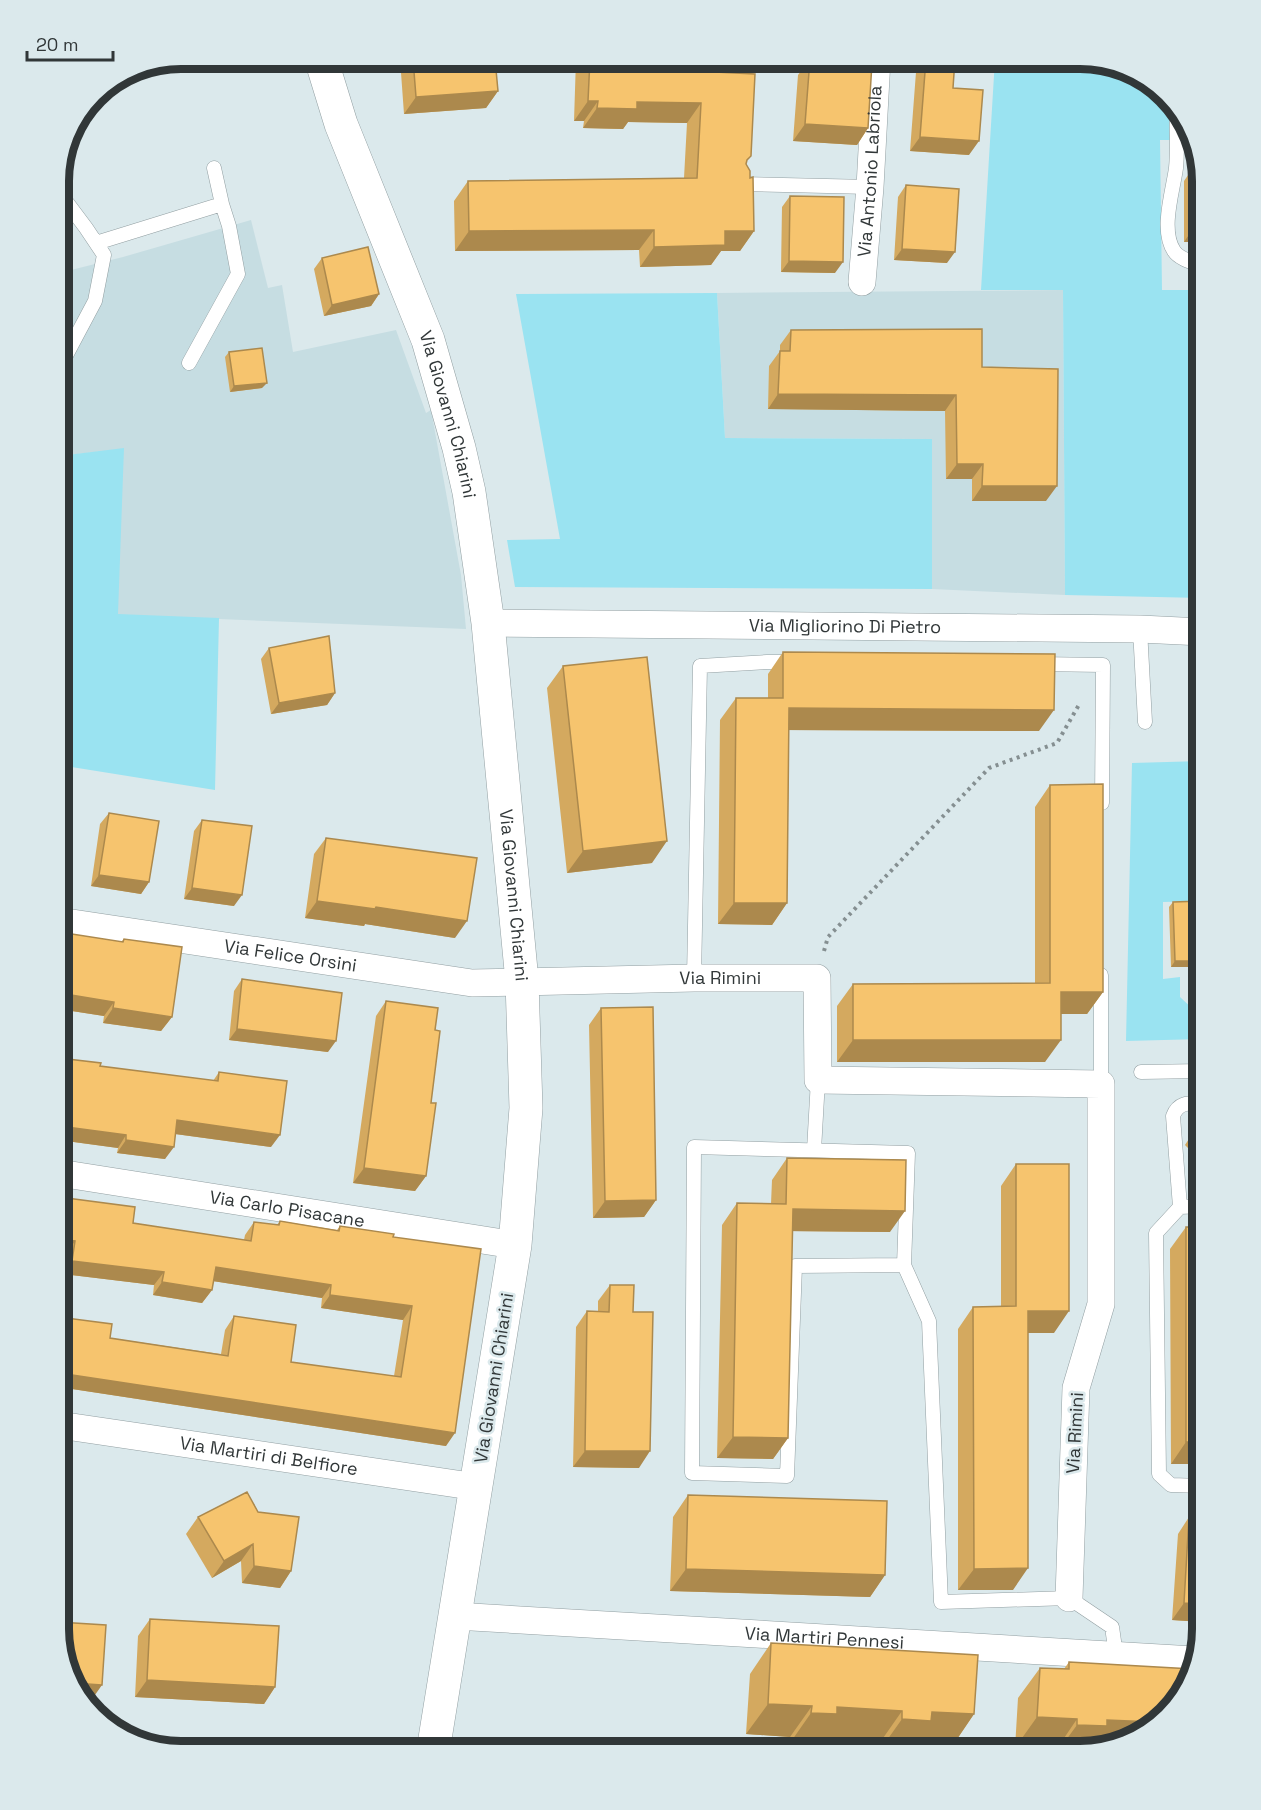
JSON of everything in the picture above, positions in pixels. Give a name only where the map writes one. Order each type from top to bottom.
[{"type":"main road","name":"Via Giovanni Chiarini","points":[[324,69],[341,124],[428,340],[459,448],[469,492],[488,623],[522,981],[526,1108],[515,1245],[435,1741]]},
{"type":"street","name":"Via Antonio Labriola","points":[[862,282],[876,69]]},
{"type":"street","name":"Via Migliorino Di Pietro","points":[[488,623],[1140,629],[1192,631]]},
{"type":"street","name":"Via Felice Orsini","points":[[69,923],[472,983],[522,981]]},
{"type":"street","name":"Via Rimini","points":[[522,981],[817,978]]},
{"type":"street","points":[[817,978],[818,1080],[1101,1084]]},
{"type":"street","name":"Via Rimini","points":[[1069,1598],[1076,1388],[1101,1304],[1101,1084]]},
{"type":"street","name":"Via Carlo Pisacane","points":[[69,1175],[515,1245]]},
{"type":"street","name":"Via Martiri di Belfiore","points":[[69,1427],[477,1487]]},
{"type":"street","name":"Via Martiri Pennesi","points":[[455,1616],[1187,1660]]},
{"type":"lane","points":[[1177,125],[1176,165],[1168,237],[1174,253],[1192,262]]},
{"type":"lane","points":[[189,363],[238,274],[229,226],[214,168]]},
{"type":"lane","points":[[741,184],[870,187]]},
{"type":"lane","points":[[96,243],[222,204]]},
{"type":"lane","points":[[69,206],[104,255],[95,301],[69,350]]},
{"type":"lane","points":[[1140,629],[1145,722]]},
{"type":"lane","points":[[694,978],[700,666],[803,662]]},
{"type":"lane","points":[[1019,664],[1103,665],[1102,821]]},
{"type":"lane","points":[[1101,964],[1101,1084]]},
{"type":"lane","points":[[1141,1072],[1192,1071]]},
{"type":"lane","points":[[814,1150],[818,1080]]},
{"type":"lane","points":[[1180,1207],[1173,1116],[1181,1105],[1192,1104]]},
{"type":"lane","points":[[904,1265],[795,1266],[788,1476],[692,1473],[694,1147],[908,1153],[904,1265],[929,1321],[941,1602],[1069,1598],[1112,1627],[1116,1655]]},
{"type":"lane","points":[[1192,1206],[1180,1207],[1156,1233],[1159,1474],[1171,1485],[1192,1486]]},
{"type":"path","points":[[817,978],[828,938],[989,768],[1057,743],[1103,665]]},
{"type":"shaded area","points":[[994,69],[1094,70],[1123,78],[1148,92],[1169,113],[1184,140],[1160,140],[1162,290],[1192,290],[1192,598],[1065,595],[1063,290],[981,290]]},
{"type":"shaded area","points":[[251,220],[268,288],[282,285],[293,352],[396,330],[426,413],[431,410],[461,575],[466,629],[117,615],[123,449],[69,455],[69,270]]},
{"type":"shaded area","points":[[1063,290],[1065,595],[932,589],[932,439],[725,438],[717,293]]},
{"type":"shaded area","points":[[717,293],[725,438],[932,439],[932,589],[515,587],[507,540],[560,539],[516,294]]},
{"type":"shaded area","points":[[124,448],[118,614],[219,618],[215,790],[69,767],[69,455]]},
{"type":"shaded area","points":[[1192,761],[1192,901],[1163,902],[1163,979],[1180,977],[1180,997],[1192,1008],[1192,1039],[1126,1041],[1132,763]]},
{"type":"building","points":[[414,69],[496,69],[498,91],[416,97]]},
{"type":"building","points":[[590,69],[674,69],[755,74],[751,156],[746,164],[750,171],[750,178],[753,177],[754,231],[725,231],[725,245],[654,247],[654,230],[469,231],[468,181],[697,178],[701,103],[637,102],[637,109],[597,108],[598,101],[588,101]]},
{"type":"building","points":[[809,69],[872,69],[868,128],[805,124]]},
{"type":"building","points":[[925,69],[954,69],[953,88],[983,90],[979,141],[920,137]]},
{"type":"building","points":[[906,185],[959,189],[955,252],[902,249]]},
{"type":"building","points":[[790,196],[844,197],[843,262],[789,261]]},
{"type":"building","points":[[368,247],[379,294],[332,305],[322,258]]},
{"type":"building","points":[[982,329],[982,367],[1058,369],[1057,486],[982,486],[983,464],[957,464],[956,395],[778,394],[780,351],[790,351],[791,330]]},
{"type":"building","points":[[262,348],[267,383],[234,386],[229,352]]},
{"type":"building","points":[[329,636],[335,693],[279,703],[269,648]]},
{"type":"building","points":[[783,652],[1055,654],[1054,710],[789,708],[787,903],[734,903],[736,698],[783,698]]},
{"type":"building","points":[[647,657],[667,841],[583,851],[563,666]]},
{"type":"building","points":[[1103,784],[1103,992],[1061,992],[1061,1040],[853,1040],[853,984],[1050,983],[1050,785]]},
{"type":"building","points":[[109,813],[159,821],[149,882],[99,875]]},
{"type":"building","points":[[202,820],[252,826],[242,895],[192,888]]},
{"type":"building","points":[[326,838],[477,858],[467,921],[376,907],[375,909],[317,901]]},
{"type":"building","points":[[1192,901],[1192,961],[1175,961],[1173,902]]},
{"type":"building","points":[[69,934],[123,942],[124,939],[182,947],[172,1017],[113,1008],[114,1002],[69,995]]},
{"type":"building","points":[[242,979],[342,993],[336,1041],[237,1029]]},
{"type":"building","points":[[386,1001],[438,1008],[435,1030],[440,1031],[431,1103],[436,1103],[426,1176],[364,1168]]},
{"type":"building","points":[[653,1007],[656,1200],[605,1201],[601,1008]]},
{"type":"building","points":[[69,1059],[101,1063],[100,1066],[218,1081],[219,1072],[287,1081],[280,1135],[177,1120],[174,1147],[126,1140],[126,1135],[69,1127]]},
{"type":"building","points":[[787,1158],[906,1160],[905,1211],[793,1209],[788,1438],[733,1437],[737,1203],[786,1204]]},
{"type":"building","points":[[1016,1164],[1069,1164],[1069,1311],[1028,1311],[1028,1568],[974,1569],[973,1307],[1016,1306]]},
{"type":"building","points":[[69,1198],[135,1207],[133,1223],[251,1241],[254,1222],[279,1225],[280,1221],[339,1231],[340,1226],[394,1234],[393,1237],[481,1249],[455,1433],[69,1375],[69,1318],[112,1324],[110,1338],[228,1356],[234,1316],[296,1325],[291,1362],[401,1377],[412,1306],[330,1295],[331,1285],[216,1267],[212,1290],[162,1282],[164,1272],[72,1261],[75,1241],[69,1240]]},
{"type":"building","points":[[1186,1227],[1192,1227],[1192,1442],[1186,1442]]},
{"type":"building","points":[[610,1285],[634,1285],[633,1312],[653,1312],[650,1451],[585,1451],[587,1311],[609,1312]]},
{"type":"building","points":[[247,1492],[258,1512],[299,1517],[291,1571],[254,1566],[253,1544],[224,1561],[198,1517]]},
{"type":"building","points":[[688,1495],[887,1501],[885,1575],[686,1569]]},
{"type":"building","points":[[1189,1517],[1192,1517],[1192,1603],[1184,1603]]},
{"type":"building","points":[[150,1619],[279,1626],[275,1687],[147,1680]]},
{"type":"building","points":[[69,1623],[106,1625],[102,1685],[83,1684],[73,1658]]},
{"type":"building","points":[[771,1643],[978,1655],[974,1714],[932,1712],[931,1721],[902,1719],[902,1711],[837,1707],[837,1714],[811,1713],[812,1706],[768,1704]]},
{"type":"building","points":[[1069,1662],[1184,1669],[1169,1697],[1143,1722],[1107,1720],[1107,1726],[1077,1725],[1077,1719],[1037,1717],[1040,1668],[1069,1669]]}]
